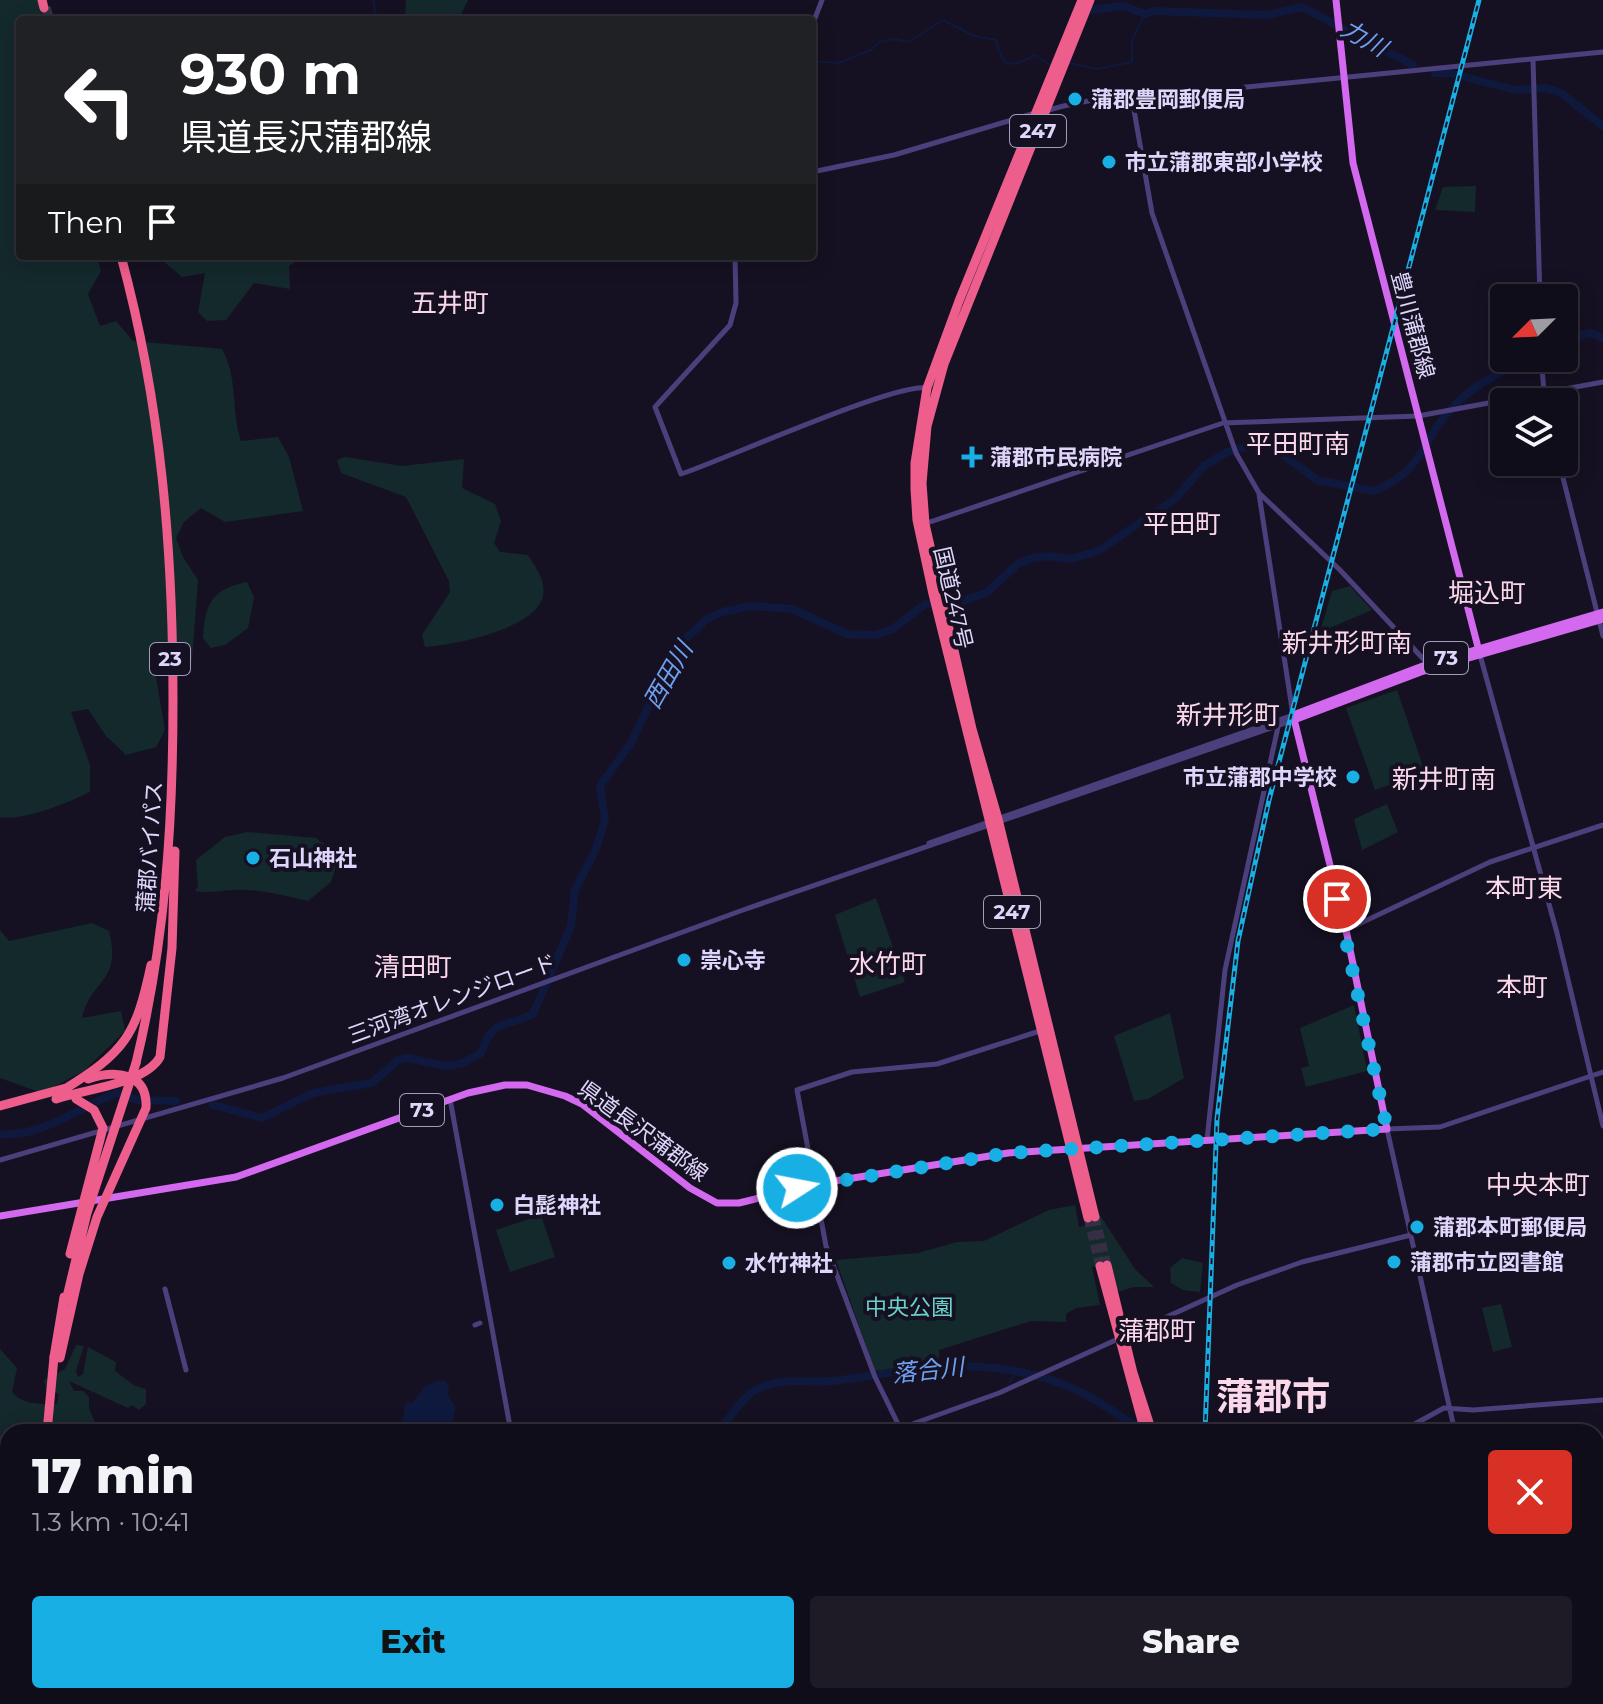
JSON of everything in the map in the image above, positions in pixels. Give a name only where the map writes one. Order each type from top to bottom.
[{"type":"highway","name":"国道247号","points":[[1082,0],[931,389],[915,463],[921,525],[1092,1218]]},
{"type":"highway","name":"国道247号","points":[[1041,112],[1090,0]]},
{"type":"highway","name":"蒲郡バイパス","points":[[121,260],[148,365],[165,478],[171,582],[174,796],[158,959],[134,1063]]},
{"type":"highway","name":"蒲郡バイパス","points":[[55,1357],[75,1256],[134,1063],[147,1007],[158,940],[170,798],[167,537],[148,383],[121,260]]},
{"type":"highway","points":[[0,1112],[138,1077],[152,1069],[160,1057],[175,911],[174,796]]},
{"type":"highway","points":[[63,1090],[106,1063],[125,1042],[139,1012],[158,940]]},
{"type":"highway","points":[[0,1106],[63,1090],[114,1072],[128,1075],[143,1089],[146,1108],[97,1217],[79,1274],[55,1357],[50,1424]]},
{"type":"highway","points":[[49,1424],[50,1383],[77,1223],[103,1128],[94,1110],[76,1099],[56,1099]]},
{"type":"highway","points":[[1104,1266],[1146,1424]]},
{"type":"main road","name":"豊川蒲郡線","points":[[1336,0],[1353,163],[1480,652]]},
{"type":"main road","name":"73","points":[[1293,718],[1480,652],[1600,616]]},
{"type":"main road","name":"73","points":[[1293,718],[1428,664],[1480,652]]},
{"type":"main road","points":[[1293,718],[1346,930],[1387,1129]]},
{"type":"main road","name":"県道長沢蒲郡線","points":[[0,1216],[236,1177],[450,1099],[505,1085],[527,1085],[582,1104],[690,1188],[717,1203],[739,1203],[816,1184],[1008,1153],[1387,1129]]},
{"type":"street","points":[[816,171],[894,155],[1086,99],[1131,93],[1215,90],[1603,52]]},
{"type":"street","points":[[1533,59],[1537,95],[1540,284]]},
{"type":"street","points":[[1131,93],[1152,213],[1236,453],[1259,493],[1340,570],[1428,664]]},
{"type":"street","points":[[735,260],[736,303],[730,325],[655,407],[681,474],[916,386],[931,389]]},
{"type":"street","points":[[1570,388],[1603,382]]},
{"type":"street","points":[[921,525],[1223,423],[1418,416],[1490,403]]},
{"type":"street","points":[[1563,476],[1603,636]]},
{"type":"street","points":[[1259,493],[1293,718]]},
{"type":"street","points":[[1480,652],[1603,1126]]},
{"type":"street","name":"三河湾オレンジロード","points":[[994,822],[1278,727],[1293,718]]},
{"type":"street","name":"三河湾オレンジロード","points":[[0,1160],[283,1078],[909,852],[1293,718]]},
{"type":"street","points":[[1207,1140],[1225,970],[1278,727]]},
{"type":"street","points":[[1346,930],[1478,867],[1603,825]]},
{"type":"street","points":[[898,1424],[875,1377],[826,1246],[797,1090],[852,1072],[937,1064],[1045,1029]]},
{"type":"street","points":[[1453,1424],[1387,1129],[1440,1127],[1603,1072]]},
{"type":"street","points":[[450,1099],[509,1424]]},
{"type":"street","points":[[916,1424],[1039,1374],[1237,1285],[1302,1262],[1411,1235]]},
{"type":"street","points":[[165,1289],[186,1370]]},
{"type":"street","points":[[1414,1424],[1437,1411],[1450,1409],[1603,1400]]},
{"type":"green space","points":[[0,0],[43,0],[49,16],[16,16],[16,260],[98,260],[101,271],[88,294],[100,326],[116,321],[133,341],[222,349],[230,371],[241,441],[278,437],[289,457],[303,511],[225,522],[201,508],[184,522],[176,538],[183,557],[198,580],[192,661],[159,644],[152,654],[165,730],[156,747],[126,755],[106,736],[88,709],[71,712],[90,765],[90,792],[46,810],[10,818],[0,817]]},
{"type":"green space","points":[[406,0],[468,0],[460,16],[405,16]]},
{"type":"green space","points":[[1476,186],[1475,212],[1435,210],[1443,187]]},
{"type":"green space","points":[[162,260],[298,260],[289,266],[290,289],[254,283],[226,320],[207,321],[198,312],[205,273],[182,277]]},
{"type":"green space","points":[[345,457],[402,466],[464,459],[462,488],[495,504],[501,521],[494,543],[500,552],[528,555],[540,574],[544,590],[537,608],[526,618],[492,633],[425,647],[422,635],[450,592],[449,581],[406,497],[341,473],[337,460]]},
{"type":"green space","points":[[247,582],[254,597],[248,628],[225,645],[211,648],[203,638],[209,607],[218,594]]},
{"type":"green space","points":[[1350,586],[1372,610],[1320,632],[1332,591]]},
{"type":"green space","points":[[1397,690],[1425,772],[1375,790],[1346,708]]},
{"type":"green space","points":[[1387,804],[1398,832],[1362,850],[1354,819]]},
{"type":"green space","points":[[247,832],[316,838],[339,856],[331,882],[308,901],[254,891],[195,891],[198,887],[196,860],[225,837]]},
{"type":"green space","points":[[876,898],[905,982],[860,997],[835,915]]},
{"type":"green space","points":[[92,923],[109,931],[112,961],[109,971],[86,1005],[82,1018],[121,1011],[125,1031],[84,1071],[42,1093],[0,1078],[0,930],[9,941]]},
{"type":"green space","points":[[1354,1005],[1367,1071],[1306,1087],[1301,1068],[1309,1066],[1300,1028]]},
{"type":"green space","points":[[1170,1013],[1184,1078],[1148,1099],[1134,1101],[1114,1036]]},
{"type":"green space","name":"中央公園","points":[[1075,1205],[1079,1227],[1100,1222],[1098,1212],[1135,1269],[1154,1287],[1134,1287],[1117,1292],[1111,1263],[1092,1267],[1100,1305],[1076,1308],[1066,1314],[1066,1322],[1031,1321],[939,1350],[939,1364],[936,1367],[875,1371],[836,1260],[918,1253],[957,1242],[984,1241],[1049,1210]]},
{"type":"green space","points":[[541,1215],[555,1257],[510,1272],[496,1230]]},
{"type":"green space","points":[[1182,1258],[1203,1263],[1200,1292],[1183,1290],[1171,1283],[1170,1268]]},
{"type":"green space","points":[[1501,1304],[1512,1347],[1493,1352],[1482,1308]]},
{"type":"green space","points":[[76,1345],[84,1346],[76,1371],[78,1377],[83,1374],[88,1347],[116,1362],[115,1371],[135,1386],[146,1389],[146,1404],[139,1410],[132,1405],[128,1408],[69,1381],[74,1391],[83,1391],[89,1397],[89,1408],[96,1424],[0,1424],[0,1349],[17,1368],[12,1392],[32,1403],[57,1404],[59,1394],[46,1388],[44,1380],[65,1369]]},
{"type":"water","points":[[445,1380],[449,1386],[448,1395],[456,1408],[452,1422],[402,1424],[405,1403],[412,1403],[426,1385]]},
{"type":"waterway","points":[[373,0],[376,16]]},
{"type":"waterway","name":"力川","points":[[1090,10],[1124,6],[1145,14],[1154,11],[1266,15],[1302,7],[1413,65]]},
{"type":"waterway","name":"力川","points":[[1070,63],[1097,69],[1132,62],[1132,40],[1145,14]]},
{"type":"waterway","name":"力川","points":[[816,61],[838,63],[871,50],[879,42],[894,39],[909,42],[943,20],[974,36],[996,40],[1002,56],[1009,63],[1014,64],[1035,55],[1050,65]]},
{"type":"waterway","name":"力川","points":[[1435,73],[1449,73],[1515,90],[1546,88],[1561,93],[1603,126]]},
{"type":"waterway","name":"西田川","points":[[1578,336],[1591,333],[1603,338]]},
{"type":"waterway","name":"西田川","points":[[213,1105],[262,1118],[313,1093],[372,1083],[398,1060],[408,1058],[446,1066],[463,1063],[481,1053],[495,1029],[533,1014],[571,926],[575,890],[595,851],[605,820],[600,786],[631,743],[654,695],[671,678],[679,645],[707,619],[722,612],[752,606],[792,609],[847,634],[875,635],[893,629],[925,604],[963,601],[986,593],[1018,564],[1029,559],[1048,556],[1071,559],[1098,551],[1175,499],[1204,466],[1227,452],[1253,445],[1271,446],[1317,480],[1374,491],[1391,483],[1414,463],[1445,416],[1464,396],[1501,372]]},
{"type":"waterway","name":"西田川","points":[[0,1134],[32,1131],[117,1093],[138,1100],[176,1101]]},
{"type":"waterway","name":"落合川","points":[[723,1424],[757,1389],[778,1382],[830,1381],[952,1367],[1006,1369],[1034,1375],[1073,1389],[1133,1424]]},
{"type":"waterway","points":[[1009,1382],[1017,1372]]},
{"type":"tunnel","points":[[46,7],[49,16]]},
{"type":"tunnel","points":[[1095,1217],[1107,1265]]},
{"type":"tunnel","points":[[1088,1218],[1100,1266]]},
{"type":"railway","points":[[1205,1424],[1217,1119],[1238,941],[1269,800],[1479,0]]},
{"type":"place","name":"蒲郡豊岡郵便局","points":[[1075,99]]},
{"type":"place","name":"市立蒲郡東部小学校","points":[[1109,162]]},
{"type":"place","name":"蒲郡市民病院","points":[[972,457]]},
{"type":"place","name":"市立蒲郡中学校","points":[[1353,777]]},
{"type":"place","name":"石山神社","points":[[253,858]]},
{"type":"place","name":"崇心寺","points":[[684,960]]},
{"type":"place","name":"白髭神社","points":[[497,1205]]},
{"type":"place","name":"蒲郡本町郵便局","points":[[1417,1227]]},
{"type":"place","name":"蒲郡市立図書館","points":[[1394,1262]]},
{"type":"place","name":"水竹神社","points":[[729,1263]]},
{"type":"district","name":"五井町","points":[[450,303]]},
{"type":"district","name":"平田町南","points":[[1298,444]]},
{"type":"district","name":"平田町","points":[[1182,524]]},
{"type":"district","name":"堀込町","points":[[1487,593]]},
{"type":"district","name":"新井形町南","points":[[1347,643]]},
{"type":"district","name":"新井形町","points":[[1228,715]]},
{"type":"district","name":"新井町南","points":[[1444,779]]},
{"type":"district","name":"本町東","points":[[1524,888]]},
{"type":"district","name":"水竹町","points":[[888,964]]},
{"type":"district","name":"清田町","points":[[413,967]]},
{"type":"district","name":"本町","points":[[1522,987]]},
{"type":"district","name":"中央本町","points":[[1538,1185]]},
{"type":"district","name":"蒲郡町","points":[[1157,1331]]},
{"type":"district","name":"蒲郡市","points":[[1273,1396]]},
{"type":"route","points":[[797,1188],[1008,1153],[1387,1129],[1337,899]]}]
